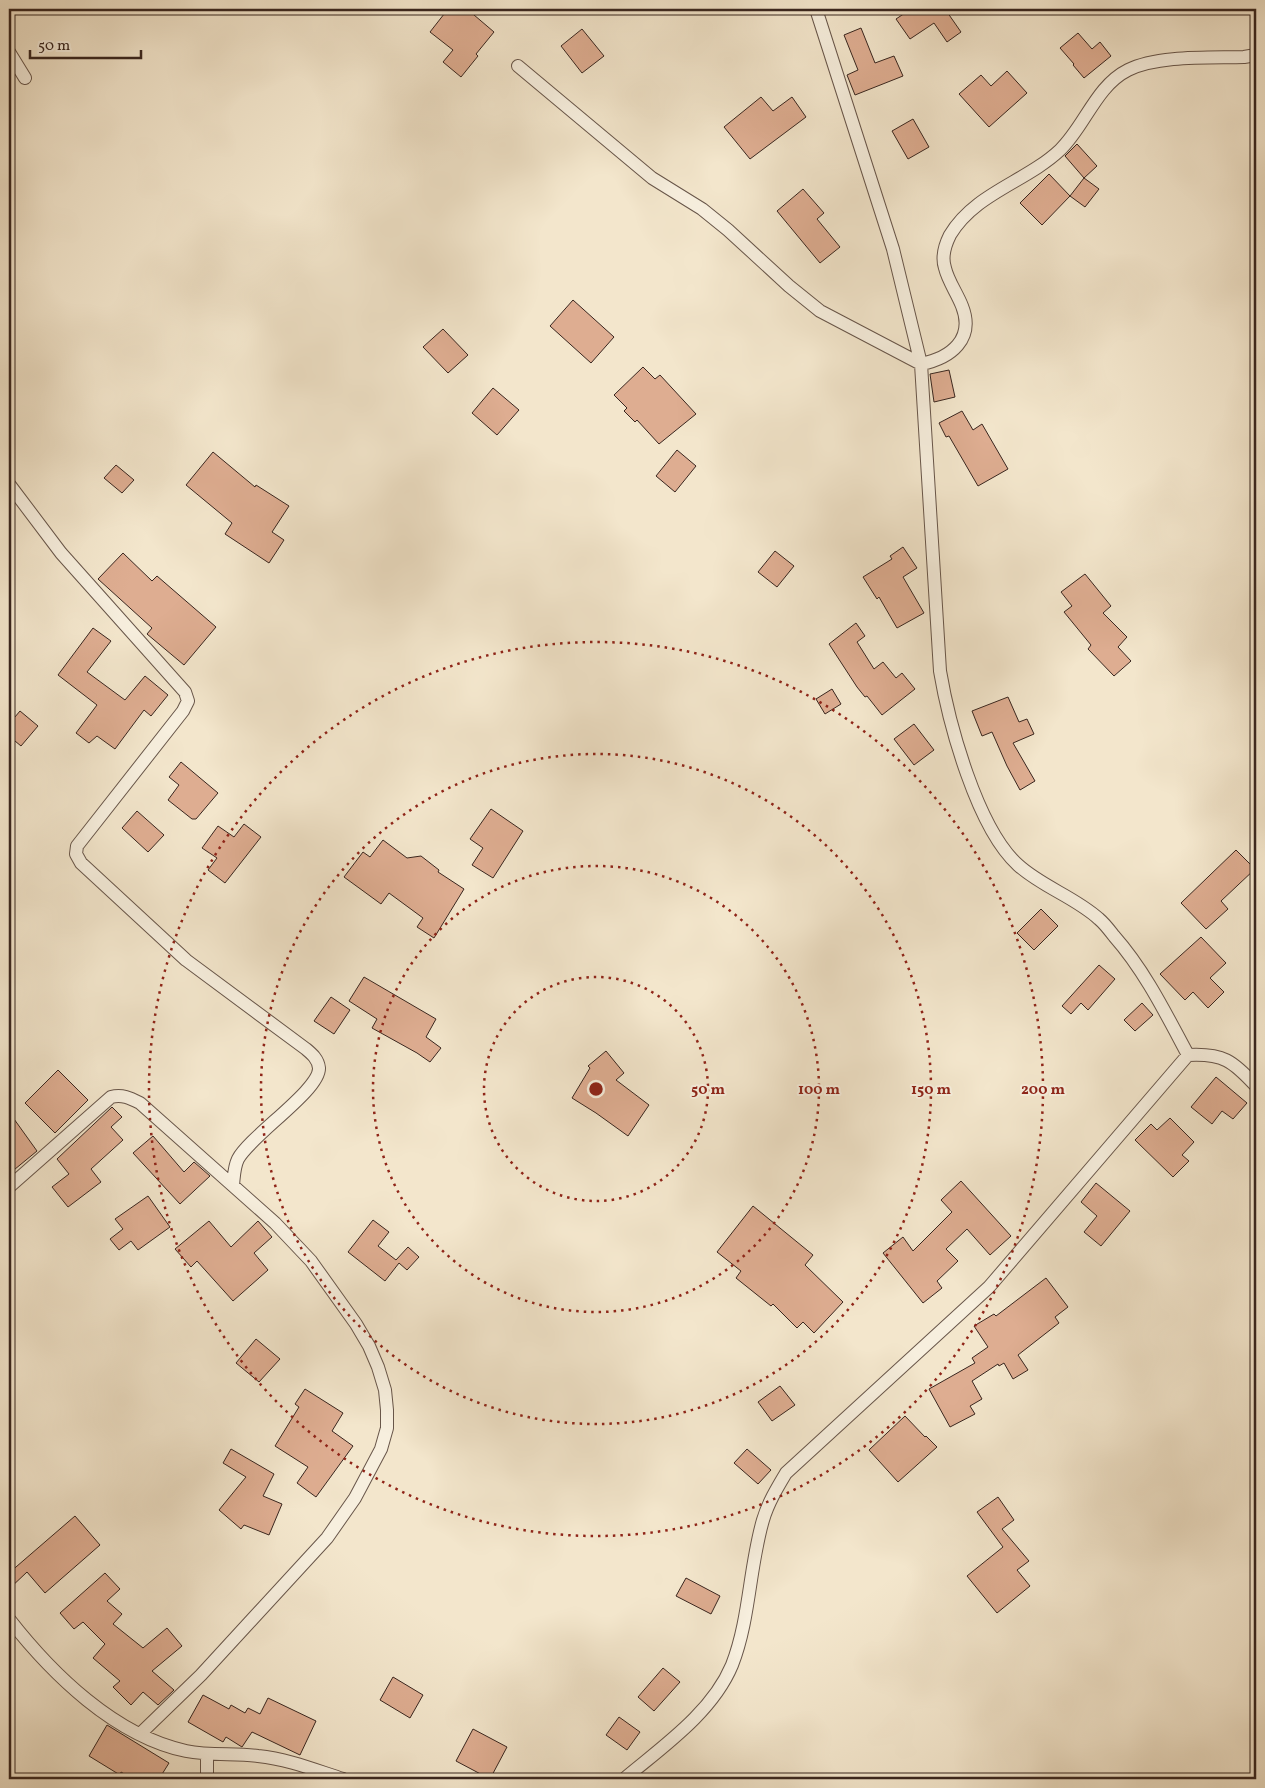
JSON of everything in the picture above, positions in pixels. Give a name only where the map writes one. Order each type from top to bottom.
[{"type":"street","points":[[816,9],[893,249],[921,364],[940,671],[945,701],[957,744],[981,809],[1001,845],[1016,864],[1035,880],[1068,898],[1100,919],[1126,950],[1159,1001],[1188,1054]]},
{"type":"street","points":[[9,52],[25,78]]},
{"type":"street","points":[[518,66],[652,178],[709,214],[789,286],[820,310],[921,364],[936,361],[946,356],[960,341],[964,331],[966,321],[963,308],[944,268],[943,254],[951,233],[974,206],[1047,162],[1072,137],[1106,88],[1126,70],[1154,61],[1256,55]]},
{"type":"street","points":[[9,484],[61,553],[185,692],[188,701],[183,711],[77,846],[76,854],[81,862],[186,960],[306,1049],[315,1057],[319,1067],[317,1077],[311,1084],[239,1157],[235,1168],[233,1185]]},
{"type":"street","points":[[624,1779],[685,1729],[723,1682],[740,1640],[763,1520],[772,1497],[786,1473],[989,1287],[1188,1054],[1206,1054],[1222,1057],[1237,1066],[1256,1086]]},
{"type":"street","points":[[9,1187],[111,1097],[117,1095],[125,1096],[140,1103],[275,1223],[311,1261],[356,1324],[369,1346],[385,1390],[386,1428],[381,1449],[355,1498],[327,1538],[202,1675],[140,1734]]},
{"type":"street","points":[[9,1619],[55,1672],[84,1699],[108,1716],[140,1734],[184,1751],[207,1755],[275,1758],[343,1779]]},
{"type":"street","points":[[207,1755],[207,1779]]},
{"type":"building","points":[[448,9],[467,9],[494,32],[476,54],[478,56],[461,77],[443,62],[453,50],[430,32]]},
{"type":"building","points":[[911,9],[945,9],[961,32],[947,42],[934,23],[910,39],[896,19]]},
{"type":"building","points":[[861,28],[875,63],[894,56],[903,76],[855,95],[847,75],[858,70],[844,35]]},
{"type":"building","points":[[582,29],[604,56],[582,73],[561,46]]},
{"type":"building","points":[[1078,33],[1092,49],[1100,42],[1111,56],[1084,78],[1060,48]]},
{"type":"building","points":[[1007,71],[1027,93],[989,127],[959,94],[981,75],[991,86]]},
{"type":"building","points":[[761,97],[773,111],[792,97],[806,117],[750,159],[724,127]]},
{"type":"building","points":[[913,119],[929,147],[908,159],[892,131]]},
{"type":"building","points":[[1077,144],[1097,166],[1084,178],[1065,156]]},
{"type":"building","points":[[1049,174],[1070,196],[1042,225],[1020,203]]},
{"type":"building","points":[[1084,178],[1099,189],[1085,207],[1070,196]]},
{"type":"building","points":[[803,189],[824,213],[817,219],[840,247],[820,263],[777,211]]},
{"type":"building","points":[[573,300],[614,337],[591,363],[550,326]]},
{"type":"building","points":[[443,329],[468,355],[448,373],[423,347]]},
{"type":"building","points":[[643,367],[655,379],[660,375],[696,414],[659,444],[637,420],[635,422],[624,411],[627,408],[614,395]]},
{"type":"building","points":[[949,370],[955,397],[934,402],[930,374]]},
{"type":"building","points":[[493,388],[519,410],[497,435],[472,413]]},
{"type":"building","points":[[962,411],[973,430],[982,424],[1008,469],[978,486],[949,436],[946,437],[939,423]]},
{"type":"building","points":[[677,450],[696,466],[675,492],[656,476]]},
{"type":"building","points":[[213,452],[255,487],[256,485],[289,506],[272,532],[284,540],[269,563],[225,534],[232,523],[186,485]]},
{"type":"building","points":[[116,465],[134,480],[122,493],[104,478]]},
{"type":"building","points":[[903,547],[917,568],[903,577],[924,613],[897,628],[879,597],[877,599],[863,577],[892,559],[890,556]]},
{"type":"building","points":[[775,551],[794,566],[777,587],[758,572]]},
{"type":"building","points":[[123,553],[152,581],[157,576],[216,627],[184,665],[147,634],[152,628],[98,579]]},
{"type":"building","points":[[1085,574],[1111,606],[1103,613],[1127,637],[1118,647],[1131,661],[1114,676],[1088,649],[1091,645],[1064,612],[1072,606],[1061,592]]},
{"type":"building","points":[[856,623],[865,636],[857,642],[874,669],[883,662],[896,678],[902,673],[915,689],[882,715],[857,687],[829,644]]},
{"type":"building","points":[[93,628],[111,641],[87,672],[125,700],[145,676],[168,695],[151,716],[144,710],[115,749],[97,736],[89,743],[76,733],[97,705],[58,675]]},
{"type":"building","points":[[832,689],[841,704],[825,714],[816,699]]},
{"type":"building","points":[[1008,697],[1019,722],[1027,719],[1034,734],[1013,743],[1035,781],[1020,790],[992,732],[982,736],[972,711]]},
{"type":"building","points":[[20,711],[38,726],[21,746],[9,736],[9,724]]},
{"type":"building","points":[[914,724],[934,750],[914,765],[894,739]]},
{"type":"building","points":[[181,762],[218,793],[196,819],[192,819],[168,800],[179,785],[169,777]]},
{"type":"building","points":[[491,809],[523,831],[493,878],[472,865],[483,848],[470,839]]},
{"type":"building","points":[[137,811],[164,835],[148,852],[122,828]]},
{"type":"building","points":[[244,824],[261,837],[225,883],[208,870],[217,858],[202,848],[218,826],[234,837]]},
{"type":"building","points":[[383,840],[407,858],[421,856],[439,870],[438,872],[464,889],[434,938],[417,927],[423,918],[389,893],[381,904],[344,877],[363,852],[370,857]]},
{"type":"building","points":[[1236,850],[1255,869],[1221,901],[1228,909],[1206,929],[1181,903]]},
{"type":"building","points":[[1041,909],[1058,926],[1034,950],[1017,933]]},
{"type":"building","points":[[1201,937],[1226,963],[1210,978],[1224,992],[1208,1008],[1193,992],[1185,1000],[1160,974]]},
{"type":"building","points":[[1099,965],[1115,979],[1088,1010],[1081,1003],[1071,1014],[1062,1006]]},
{"type":"building","points":[[364,977],[436,1019],[426,1037],[441,1048],[430,1062],[372,1028],[377,1019],[349,1001]]},
{"type":"building","points":[[331,997],[350,1010],[334,1034],[314,1021]]},
{"type":"building","points":[[1142,1003],[1153,1015],[1135,1031],[1124,1020]]},
{"type":"building","points":[[606,1051],[624,1073],[616,1080],[649,1105],[628,1136],[572,1098],[590,1068],[588,1066]]},
{"type":"building","points":[[58,1070],[88,1100],[55,1133],[25,1103]]},
{"type":"building","points":[[1216,1077],[1247,1103],[1233,1119],[1222,1111],[1212,1124],[1191,1107]]},
{"type":"building","points":[[112,1107],[122,1117],[111,1127],[123,1140],[91,1169],[101,1182],[68,1207],[52,1187],[69,1174],[57,1159]]},
{"type":"building","points":[[9,1112],[37,1151],[9,1174]]},
{"type":"building","points":[[1170,1118],[1194,1142],[1182,1155],[1189,1161],[1173,1177],[1135,1140],[1151,1124],[1157,1130]]},
{"type":"building","points":[[153,1136],[184,1172],[194,1162],[210,1176],[180,1204],[133,1153]]},
{"type":"building","points":[[961,1181],[1011,1236],[990,1255],[967,1229],[946,1249],[958,1261],[937,1281],[942,1288],[923,1303],[883,1253],[903,1237],[913,1251],[952,1212],[941,1200]]},
{"type":"building","points":[[1096,1183],[1130,1211],[1101,1246],[1084,1232],[1097,1216],[1081,1202]]},
{"type":"building","points":[[148,1196],[170,1227],[138,1250],[131,1241],[119,1250],[110,1239],[123,1229],[115,1219]]},
{"type":"building","points":[[753,1206],[813,1255],[805,1265],[843,1302],[814,1333],[803,1322],[797,1328],[773,1304],[771,1306],[736,1278],[741,1271],[717,1252]]},
{"type":"building","points":[[373,1220],[389,1232],[378,1246],[396,1260],[408,1247],[419,1257],[407,1270],[399,1263],[385,1281],[348,1252]]},
{"type":"building","points":[[209,1221],[231,1247],[258,1221],[272,1237],[254,1253],[268,1270],[233,1301],[197,1261],[191,1267],[175,1249]]},
{"type":"building","points":[[1046,1278],[1068,1307],[1055,1317],[1059,1323],[1018,1355],[1028,1370],[1013,1379],[1004,1363],[999,1366],[998,1364],[972,1381],[982,1399],[970,1406],[975,1414],[950,1427],[929,1389],[975,1363],[972,1358],[988,1347],[974,1326],[994,1314],[996,1316]]},
{"type":"building","points":[[256,1339],[280,1359],[259,1382],[236,1363]]},
{"type":"building","points":[[780,1386],[795,1405],[772,1421],[758,1402]]},
{"type":"building","points":[[305,1389],[343,1413],[332,1431],[353,1446],[316,1497],[297,1483],[308,1467],[275,1446],[299,1407],[295,1404]]},
{"type":"building","points":[[905,1416],[937,1447],[898,1482],[869,1450]]},
{"type":"building","points":[[231,1449],[274,1474],[263,1496],[282,1504],[269,1535],[244,1525],[241,1529],[219,1510],[246,1477],[223,1463]]},
{"type":"building","points":[[747,1449],[771,1470],[758,1484],[734,1463]]},
{"type":"building","points":[[998,1497],[1014,1520],[1002,1529],[1029,1561],[1017,1570],[1030,1586],[997,1613],[967,1576],[1003,1547],[977,1512]]},
{"type":"building","points":[[75,1516],[100,1545],[45,1593],[27,1572],[9,1589],[9,1573]]},
{"type":"building","points":[[105,1573],[120,1589],[107,1601],[122,1614],[113,1624],[143,1648],[167,1628],[182,1646],[152,1671],[174,1690],[158,1705],[143,1692],[131,1705],[113,1687],[120,1681],[93,1658],[105,1644],[83,1622],[74,1629],[60,1613]]},
{"type":"building","points":[[686,1578],[720,1596],[711,1614],[676,1596]]},
{"type":"building","points":[[663,1668],[680,1682],[654,1711],[638,1697]]},
{"type":"building","points":[[393,1677],[423,1695],[410,1718],[380,1700]]},
{"type":"building","points":[[203,1695],[229,1709],[231,1705],[245,1713],[248,1708],[260,1714],[268,1698],[316,1721],[300,1755],[252,1732],[242,1747],[226,1737],[223,1742],[188,1722]]},
{"type":"building","points":[[619,1717],[640,1732],[627,1750],[606,1735]]},
{"type":"building","points":[[107,1725],[169,1763],[159,1779],[133,1779],[121,1772],[120,1775],[89,1756]]},
{"type":"building","points":[[473,1729],[507,1747],[490,1779],[456,1761]]}]
